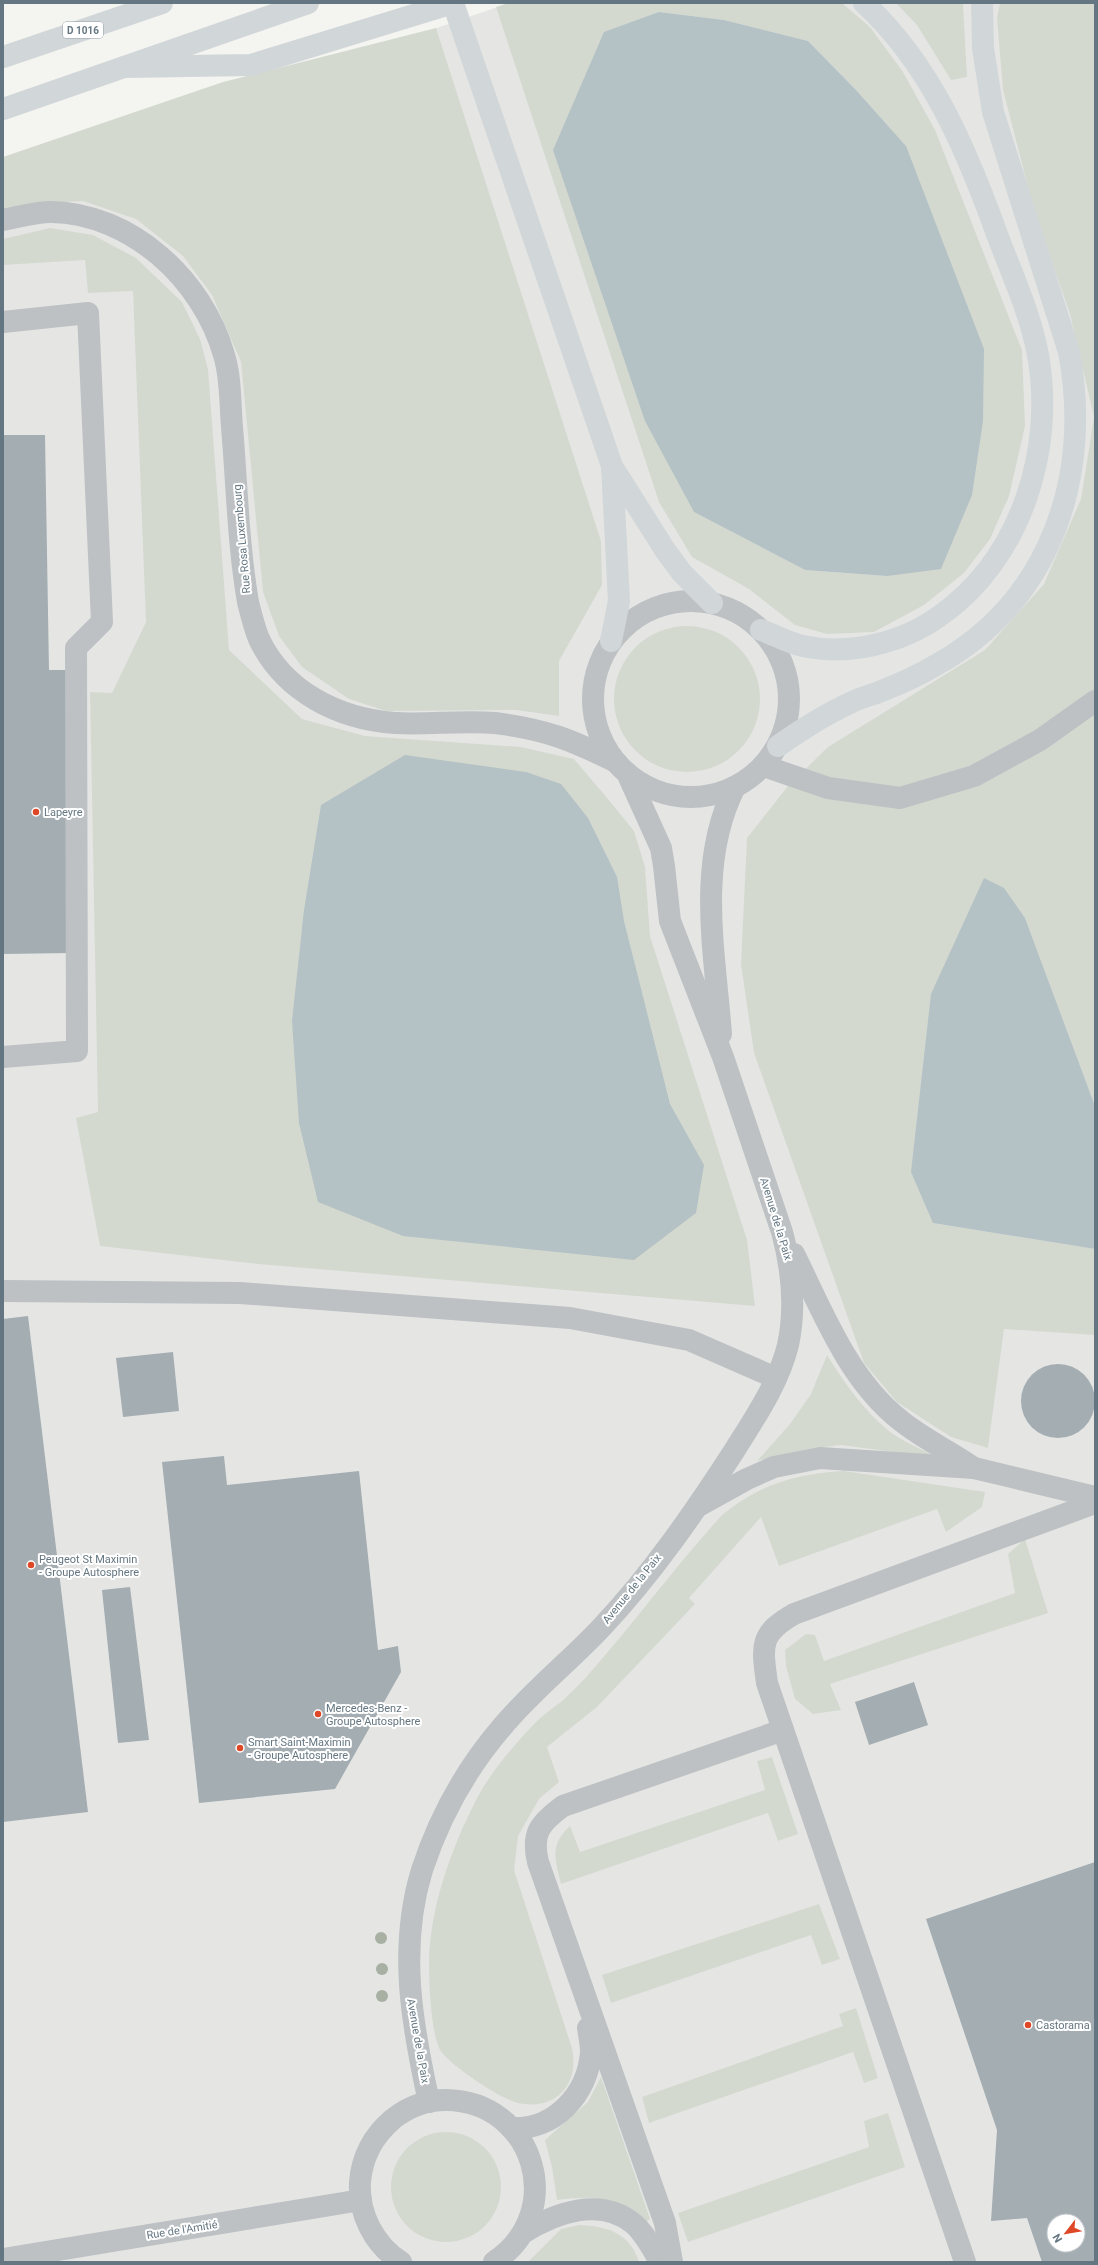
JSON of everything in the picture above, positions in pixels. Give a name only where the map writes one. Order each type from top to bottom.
[{"type":"highway","name":"D 1016","points":[[3,58],[162,3]]},
{"type":"highway","points":[[3,109],[308,3]]},
{"type":"highway","points":[[125,67],[251,65],[453,3],[612,466],[682,573],[712,603]]},
{"type":"highway","points":[[761,630],[800,646],[841,649],[893,640],[931,622],[967,592],[999,551],[1025,504],[1033,482],[1038,458],[1043,409],[1038,354],[1031,326],[973,170],[961,142],[929,82],[887,25],[864,3]]},
{"type":"highway","points":[[778,746],[833,711],[910,679],[937,665],[988,628],[1007,608],[1039,563],[1050,542],[1067,494],[1076,434],[1077,408],[1074,378],[1069,352],[993,112],[983,48],[982,3]]},
{"type":"highway","points":[[611,642],[619,601],[612,466]]},
{"type":"street","name":"Rue Rosa Luxembourg","points":[[3,220],[50,212],[84,217],[112,226],[135,238],[171,266],[203,306],[225,355],[248,602],[260,640],[272,659],[300,690],[332,708],[372,720],[396,723],[483,722],[539,729],[569,739],[621,767],[648,787],[673,796],[704,796],[735,787],[746,781],[764,766],[778,746],[787,721],[790,693],[788,679],[778,653],[761,630],[739,613],[712,603],[684,600],[656,607],[631,621],[611,642],[598,667],[593,695],[596,724],[607,750],[621,767]]},
{"type":"street","points":[[3,322],[88,313],[102,622],[76,648],[78,1051],[3,1057]]},
{"type":"street","points":[[764,766],[828,788],[900,798],[974,776],[1040,740],[1095,701]]},
{"type":"street","name":"Avenue de la Paix","points":[[429,2102],[412,2018],[408,1956],[410,1928],[422,1872],[444,1814],[471,1768],[503,1726],[603,1626],[649,1570],[696,1507],[761,1408],[776,1378],[787,1346],[791,1318],[792,1287],[789,1257],[782,1232],[723,1057],[670,922],[661,848],[621,767]]},
{"type":"street","name":"Avenue de la Paix","points":[[723,1057],[711,890],[714,848],[722,818],[735,787]]},
{"type":"street","points":[[782,1232],[849,1360],[863,1383],[899,1420],[974,1468]]},
{"type":"street","points":[[3,1291],[240,1293],[570,1318],[689,1340],[776,1378]]},
{"type":"street","points":[[696,1507],[747,1479],[774,1467],[820,1458],[974,1468],[1095,1497]]},
{"type":"street","points":[[966,2262],[767,1683],[764,1647],[768,1633],[778,1623],[794,1614],[1095,1503]]},
{"type":"street","points":[[672,2262],[663,2216],[615,2078],[583,1995],[538,1862],[535,1850],[535,1838],[541,1824],[563,1806],[783,1730]]},
{"type":"street","points":[[511,2128],[524,2129],[548,2121],[570,2105],[578,2092],[589,2066],[591,2051],[583,1995]]},
{"type":"street","points":[[401,2262],[387,2252],[372,2233],[363,2211],[361,2200],[363,2164],[376,2138],[396,2116],[418,2105],[429,2102],[451,2100],[474,2104],[494,2114],[511,2128],[525,2146],[535,2178],[534,2201],[523,2233],[510,2250],[494,2262]]},
{"type":"street","name":"Rue de l'Amitié","points":[[3,2259],[361,2200]]},
{"type":"street","points":[[523,2233],[564,2213],[593,2209],[606,2211],[634,2224],[643,2234],[660,2262]]},
{"type":"shaded area","points":[[509,3],[1095,3],[1095,2262],[3,2262],[3,178]]},
{"type":"shaded area","points":[[509,3],[842,3],[870,27],[903,72],[935,130],[1022,350],[1025,426],[1009,496],[990,539],[964,573],[924,605],[874,632],[827,634],[795,625],[749,589],[692,557],[659,502],[496,7]],"holes":[[[659,12],[724,20],[808,41],[856,90],[906,146],[887,576],[805,570],[694,512]]]},
{"type":"shaded area","points":[[896,3],[963,3],[967,77],[951,80],[917,25]]},
{"type":"shaded area","points":[[1000,3],[1095,3],[1095,1106],[1025,918],[933,1223],[1095,1249],[1095,1335],[1004,1329],[988,1448],[951,1437],[897,1402],[864,1363],[754,1053],[741,964],[747,838],[788,786],[828,747],[985,650],[1044,584],[1081,499],[1094,417],[1070,314],[1035,214],[1003,90],[997,18]]},
{"type":"shaded area","points":[[659,12],[724,20],[808,41],[856,90],[906,146],[984,349],[983,421],[972,495],[941,569],[887,576],[805,570],[694,512],[645,421],[553,150],[604,32]]},
{"type":"shaded area","points":[[436,28],[601,541],[602,585],[559,661],[559,716],[516,710],[386,711],[349,699],[302,667],[279,636],[263,592],[241,362],[212,295],[183,256],[136,219],[83,201],[27,204],[3,210],[3,157],[223,82]]},
{"type":"shaded area","points":[[50,228],[93,235],[136,258],[182,302],[200,339],[208,369],[229,650],[302,719],[365,736],[521,747],[574,759],[634,831],[645,867],[650,936],[747,1240],[755,1306],[258,1264],[100,1246],[76,1118],[98,1112],[90,692],[112,693],[146,622],[133,291],[88,293],[85,260],[3,265],[3,239]]},
{"type":"shaded area","points":[[680,626],[694,626],[722,634],[734,642],[744,652],[755,671],[759,685],[759,713],[752,734],[744,746],[734,756],[715,767],[694,772],[680,772],[652,764],[640,756],[630,746],[619,727],[614,706],[614,692],[622,664],[630,652],[640,642],[659,631]]},
{"type":"shaded area","points":[[405,755],[526,772],[561,784],[588,818],[617,877],[624,921],[670,1104],[704,1165],[696,1213],[634,1260],[403,1236],[318,1202],[299,1123],[292,1021],[304,910],[321,805]]},
{"type":"shaded area","points":[[984,878],[1004,888],[1025,918],[1095,1106],[1095,1249],[933,1223],[911,1172],[931,994]]},
{"type":"shaded area","points":[[827,1355],[855,1396],[880,1423],[900,1439],[938,1458],[841,1445],[808,1449],[757,1461],[790,1424],[811,1394]]},
{"type":"shaded area","points":[[844,1471],[985,1492],[982,1507],[946,1532],[937,1509],[779,1566],[761,1517],[689,1598],[695,1604],[597,1707],[547,1747],[559,1782],[539,1799],[518,1836],[514,1870],[572,2048],[572,2073],[568,2084],[562,2092],[553,2099],[543,2103],[518,2103],[488,2089],[453,2064],[440,2050],[434,2032],[430,1995],[429,1963],[435,1910],[444,1877],[463,1827],[480,1793],[497,1767],[516,1744],[539,1719],[562,1701],[586,1677],[722,1515],[750,1495],[779,1482],[826,1472]]},
{"type":"shaded area","points":[[1025,1539],[1048,1613],[830,1684],[841,1710],[813,1714],[795,1699],[786,1666],[785,1650],[806,1634],[815,1635],[824,1661],[1015,1593],[1008,1554]]},
{"type":"shaded area","points":[[772,1757],[798,1834],[778,1841],[768,1813],[561,1884],[555,1853],[556,1846],[563,1833],[570,1826],[580,1852],[765,1790],[757,1761]]},
{"type":"shaded area","points":[[819,1904],[840,1959],[822,1965],[811,1935],[611,2003],[602,1975]]},
{"type":"shaded area","points":[[856,2008],[878,2078],[864,2083],[853,2052],[649,2123],[642,2097],[843,2026],[839,2014]]},
{"type":"shaded area","points":[[601,2077],[650,2219],[646,2222],[624,2207],[604,2200],[594,2198],[571,2198],[557,2200],[552,2167],[545,2140],[588,2102]]},
{"type":"shaded area","points":[[888,2113],[905,2167],[688,2242],[678,2213],[869,2147],[864,2121]]},
{"type":"shaded area","points":[[446,2132],[467,2136],[477,2141],[485,2148],[492,2156],[497,2166],[501,2187],[497,2208],[492,2218],[485,2226],[477,2233],[467,2238],[446,2242],[425,2238],[415,2233],[407,2226],[400,2218],[395,2208],[391,2187],[395,2166],[400,2156],[407,2148],[415,2141],[425,2136]]},
{"type":"shaded area","points":[[579,2225],[599,2227],[616,2233],[630,2244],[639,2262],[528,2262],[561,2229]]},
{"type":"building","name":"Lapeyre","points":[[3,435],[45,435],[49,670],[66,670],[70,953],[3,954]]},
{"type":"building","name":"Peugeot St Maximin - Groupe Autosphere","points":[[28,1316],[88,1812],[3,1822],[3,1319]]},
{"type":"building","points":[[173,1352],[179,1411],[123,1417],[116,1358]]},
{"type":"building","points":[[1051,1364],[1065,1364],[1079,1370],[1089,1380],[1095,1394],[1095,1408],[1089,1422],[1079,1432],[1065,1438],[1051,1438],[1037,1432],[1027,1422],[1021,1408],[1021,1394],[1027,1380],[1037,1370]]},
{"type":"building","points":[[224,1456],[227,1485],[359,1471],[378,1650],[398,1646],[401,1672],[335,1789],[199,1803],[162,1462]]},
{"type":"building","points":[[130,1587],[149,1740],[118,1743],[102,1590]]},
{"type":"building","points":[[914,1682],[928,1725],[869,1745],[855,1702]]},
{"type":"building","name":"Castorama","points":[[1095,1862],[1095,2262],[1042,2262],[1027,2218],[991,2221],[997,2130],[926,1919]]},
{"type":"place","name":"Lapeyre","points":[[36,812]]},
{"type":"place","name":"Peugeot St Maximin - Groupe Autosphere","points":[[31,1565]]},
{"type":"place","name":"Mercedes-Benz - Groupe Autosphere","points":[[318,1714]]},
{"type":"place","name":"Smart Saint-Maximin - Groupe Autosphere","points":[[240,1748]]},
{"type":"place","name":"Castorama","points":[[1028,2025]]}]
